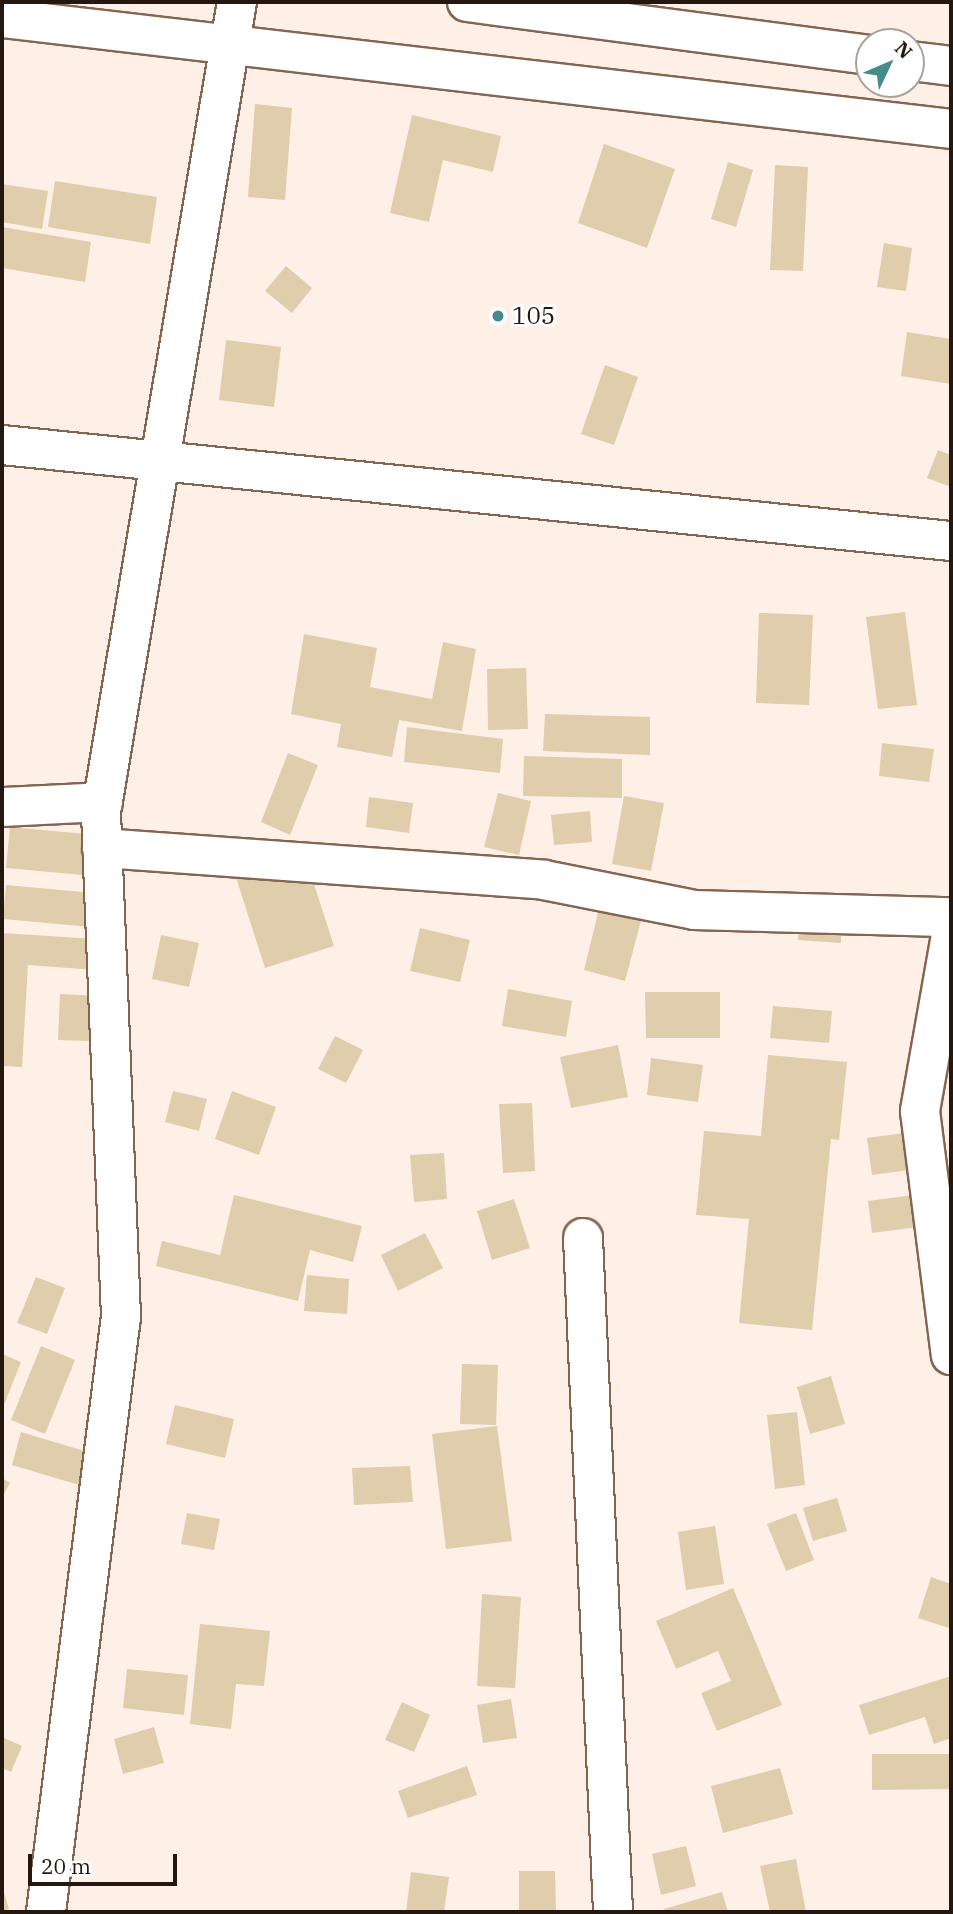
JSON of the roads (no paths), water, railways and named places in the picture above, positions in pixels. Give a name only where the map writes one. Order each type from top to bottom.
[{"type":"street","points":[[46,1912],[121,1317],[102,848],[103,802],[237,2]]},
{"type":"street","points":[[467,2],[855,53]]},
{"type":"street","points":[[2,18],[232,42],[951,129]]},
{"type":"street","points":[[925,63],[951,66]]},
{"type":"street","points":[[2,444],[951,541]]},
{"type":"street","points":[[2,807],[103,802]]},
{"type":"street","points":[[102,848],[544,880],[694,910],[951,917]]},
{"type":"street","points":[[951,935],[920,1111],[951,1355]]},
{"type":"street","points":[[583,1238],[613,1912]]},
{"type":"place","name":"105","points":[[498,316]]}]
